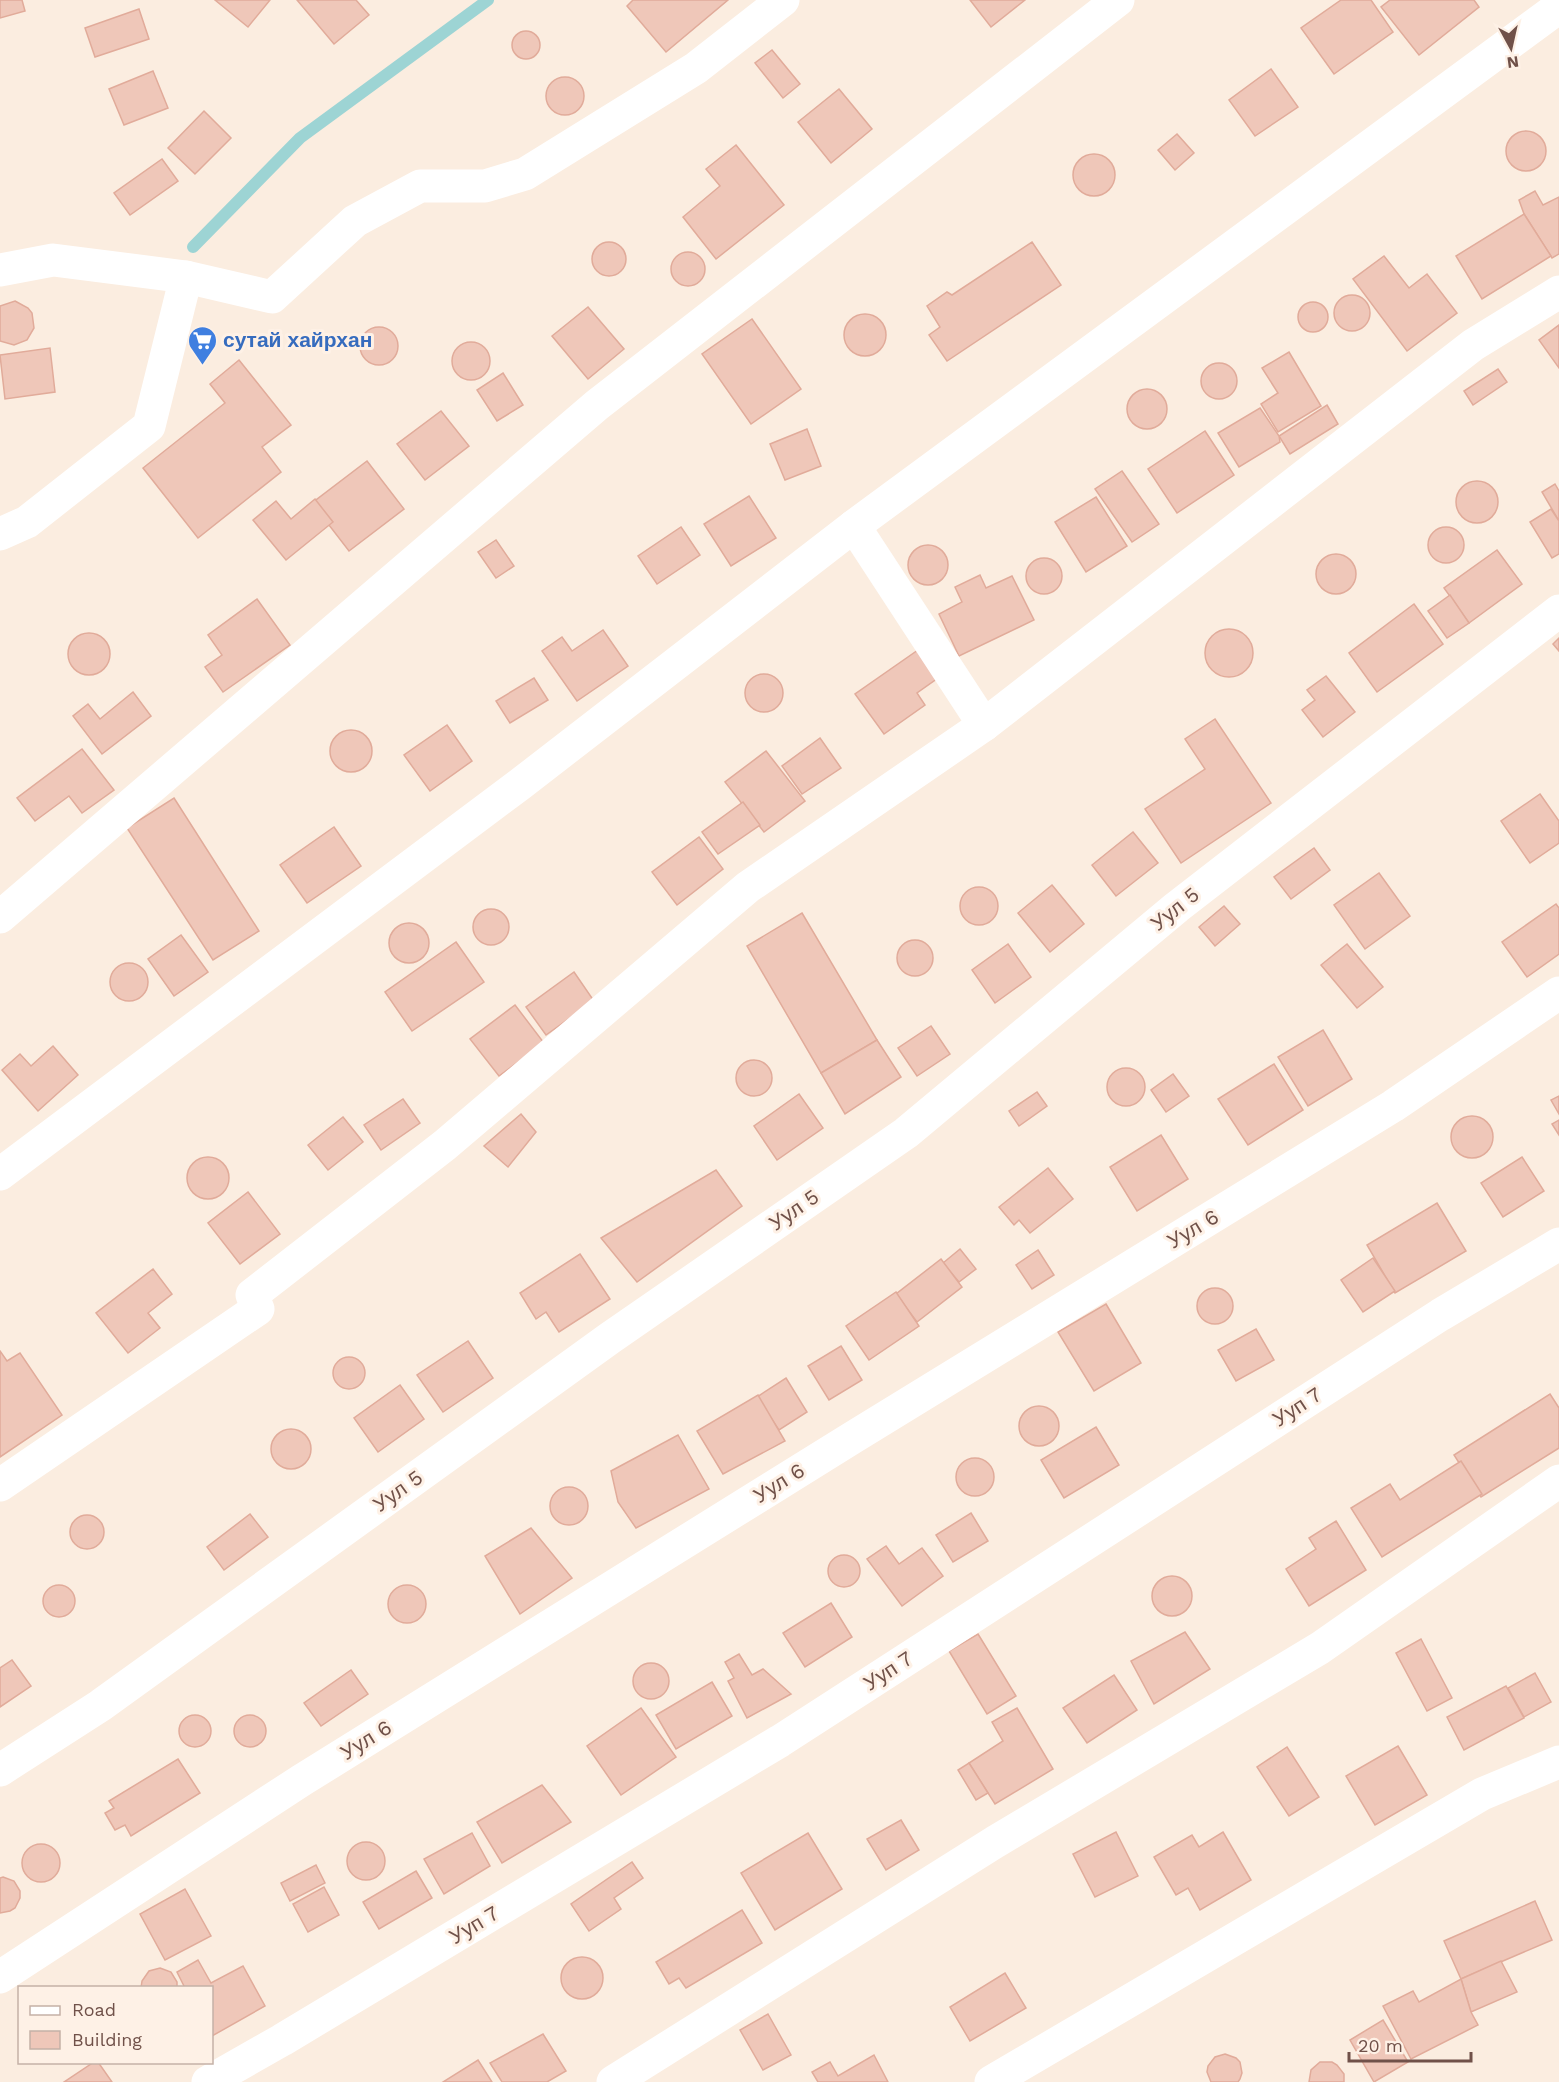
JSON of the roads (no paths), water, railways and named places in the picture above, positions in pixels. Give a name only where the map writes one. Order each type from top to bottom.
[{"type":"street","points":[[0,270],[53,260],[186,277],[272,297],[355,221],[420,186],[485,186],[525,174],[696,68],[783,0]]},
{"type":"street","points":[[0,917],[597,405],[1118,0]]},
{"type":"street","points":[[0,1174],[519,785],[854,526],[1559,7]]},
{"type":"street","points":[[0,534],[27,522],[149,426],[186,277]]},
{"type":"street","points":[[0,1485],[258,1309],[252,1295],[445,1145],[748,887],[984,725],[1473,345],[1559,292]]},
{"type":"street","points":[[854,526],[984,725]]},
{"type":"street","name":"Уул 5","points":[[0,1770],[101,1705],[610,1338],[906,1133],[1177,907],[1559,611]]},
{"type":"street","name":"Уул 6","points":[[0,1977],[312,1774],[862,1432],[1393,1107],[1559,993]]},
{"type":"street","name":"Ууп 7","points":[[208,2082],[282,2040],[780,1741],[1440,1315],[1559,1244]]},
{"type":"street","points":[[613,2082],[995,1842],[1320,1648],[1559,1481]]},
{"type":"street","points":[[991,2082],[1482,1794],[1559,1762]]},
{"type":"waterway","points":[[193,247],[300,138],[488,0]]},
{"type":"place","name":"сутай хайрхан","points":[[202,366]]}]
